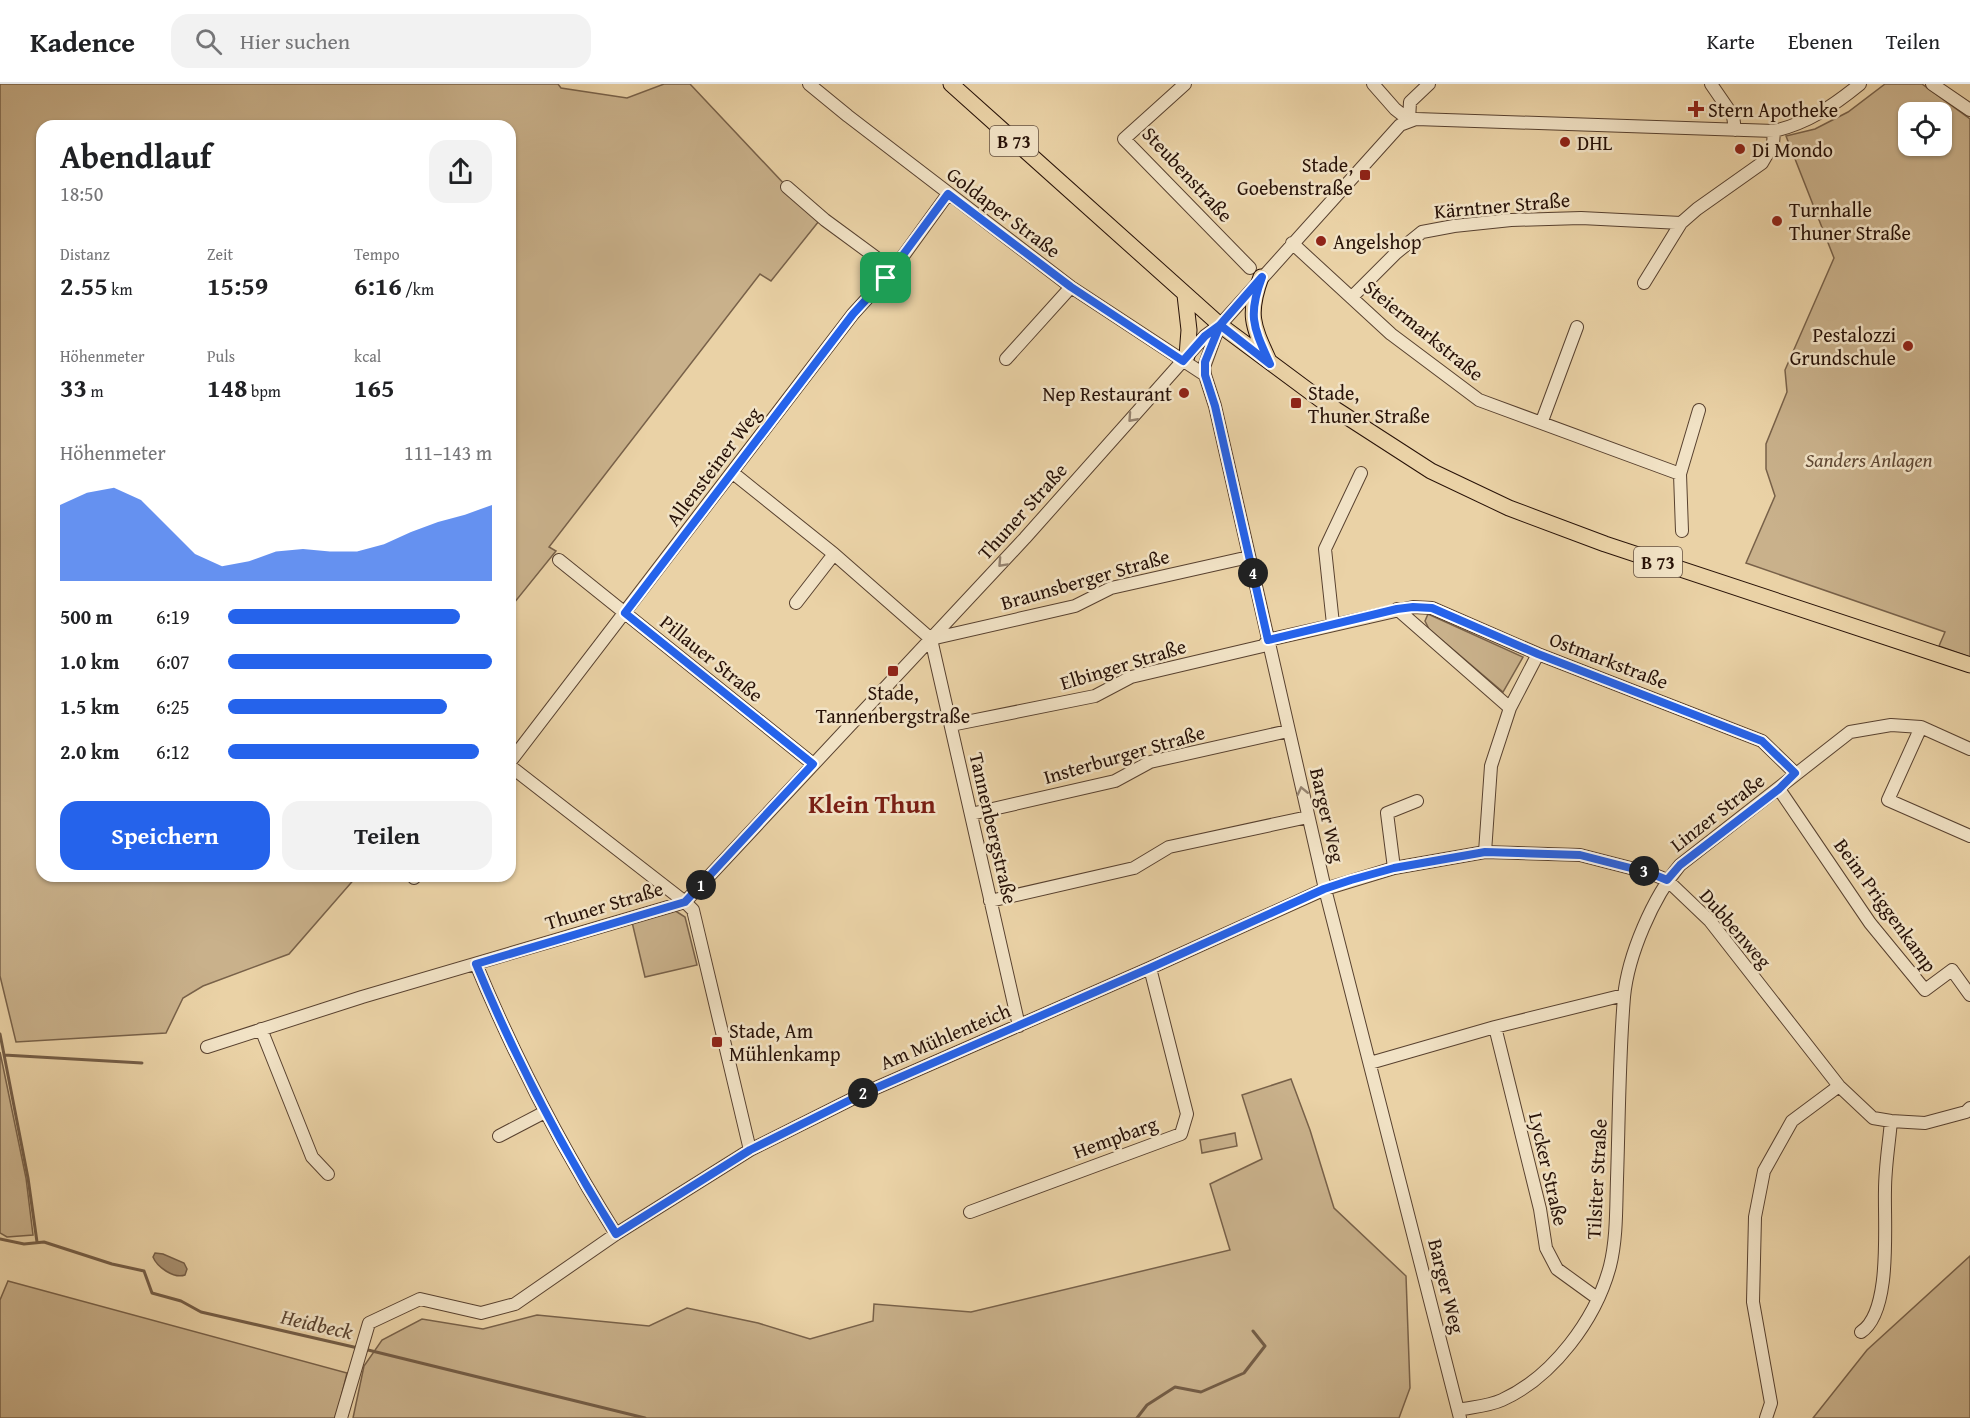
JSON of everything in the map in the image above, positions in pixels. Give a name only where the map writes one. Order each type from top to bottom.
[{"type":"main road","name":"B 73","points":[[951,84],[1220,325],[1321,400],[1431,471],[1509,508],[1605,544],[1970,665]]},
{"type":"main road","points":[[1256,273],[1253,321],[1270,364]]},
{"type":"main road","points":[[1185,295],[1189,330],[1185,358]]},
{"type":"street","name":"Goldaper Straße","points":[[809,84],[948,194],[1071,287],[1185,358],[1205,375]]},
{"type":"street","name":"Steubenstraße","points":[[1185,84],[1124,139],[1256,273]]},
{"type":"street","points":[[1373,84],[1395,109],[1409,120],[1774,131],[1792,127],[1812,118],[1860,84]]},
{"type":"street","points":[[1409,120],[1410,102],[1429,84]]},
{"type":"street","points":[[1711,84],[1733,116],[1735,130]]},
{"type":"street","points":[[1932,84],[1970,110]]},
{"type":"street","name":"Thuner Straße","points":[[207,1047],[685,902],[931,639],[1205,336],[1220,325],[1256,273],[1292,243],[1400,125],[1409,120]]},
{"type":"street","points":[[1644,283],[1681,223],[1762,163],[1773,144],[1774,131]]},
{"type":"street","points":[[787,187],[825,220],[892,270]]},
{"type":"street","name":"Allensteiner Weg","points":[[516,756],[853,314],[892,270],[948,194]]},
{"type":"street","name":"Kärntner Straße","points":[[1352,297],[1396,253],[1422,232],[1511,220],[1581,218],[1681,223]]},
{"type":"street","name":"Steiermarkstraße","points":[[1292,243],[1392,334],[1479,400],[1542,421],[1680,474]]},
{"type":"street","points":[[1006,359],[1071,287]]},
{"type":"street","points":[[1205,375],[1204,364],[1220,325]]},
{"type":"street","points":[[1542,421],[1576,327]]},
{"type":"street","name":"Barger Weg","points":[[1205,375],[1215,406],[1324,889],[1459,1414]]},
{"type":"street","points":[[1682,531],[1680,474],[1699,410]]},
{"type":"street","points":[[733,473],[834,554],[931,639]]},
{"type":"street","points":[[1333,624],[1325,549],[1361,473]]},
{"type":"street","points":[[796,603],[834,554]]},
{"type":"street","name":"Braunsberger Straße","points":[[931,639],[1075,606],[1111,588],[1249,557]]},
{"type":"street","name":"Pillauer Straße","points":[[559,560],[813,764]]},
{"type":"street","name":"Ostmarkstraße","points":[[1268,640],[1397,609],[1432,608],[1538,654],[1762,741],[1795,773]]},
{"type":"street","points":[[1397,609],[1510,708]]},
{"type":"street","name":"Tannenbergstraße","points":[[931,639],[1019,1026]]},
{"type":"street","name":"Elbinger Straße","points":[[951,725],[1095,696],[1131,677],[1263,646],[1268,640]]},
{"type":"street","points":[[1485,852],[1491,766],[1510,708],[1538,654]]},
{"type":"street","name":"Linzer Straße","points":[[1667,880],[1680,865],[1850,732],[1891,724],[1921,727],[1970,749]]},
{"type":"street","points":[[1921,727],[1888,800],[1970,836]]},
{"type":"street","name":"Insterburger Straße","points":[[971,814],[1115,781],[1150,762],[1288,731]]},
{"type":"street","points":[[516,769],[693,909],[750,1150]]},
{"type":"street","name":"Beim Priggenkamp","points":[[1779,789],[1870,923],[1924,990],[1952,970],[1970,995]]},
{"type":"street","points":[[1394,868],[1387,813],[1418,801]]},
{"type":"street","points":[[990,901],[1134,868],[1169,847],[1308,817]]},
{"type":"street","name":"Dubbenweg","points":[[1324,889],[1394,868],[1485,852],[1580,855],[1650,873],[1667,880],[1710,921],[1839,1086],[1873,1118],[1925,1123],[1966,1112],[1970,1108]]},
{"type":"street","name":"Tilsiter Straße","points":[[1459,1414],[1501,1401],[1538,1379],[1582,1330],[1610,1265],[1616,1214],[1624,995],[1638,940],[1667,880]]},
{"type":"street","name":"Am Mühlenteich","points":[[341,1418],[369,1323],[420,1299],[481,1313],[515,1304],[616,1234],[750,1150],[862,1094],[1324,889]]},
{"type":"street","points":[[476,964],[496,1014],[545,1112],[576,1170],[616,1234]]},
{"type":"street","name":"Hempbarg","points":[[970,1212],[1181,1134],[1187,1114],[1150,968]]},
{"type":"street","points":[[1370,1063],[1496,1027],[1624,995]]},
{"type":"street","name":"Lycker Straße","points":[[1496,1027],[1546,1248],[1557,1269],[1597,1298]]},
{"type":"street","points":[[261,1029],[312,1157],[328,1174]]},
{"type":"street","points":[[1766,1418],[1771,1403],[1752,1302],[1755,1217],[1764,1171],[1792,1121],[1839,1086]]},
{"type":"street","points":[[499,1137],[545,1112]]},
{"type":"street","points":[[1861,1332],[1866,1329],[1877,1311],[1884,1276],[1885,1188],[1891,1121]]},
{"type":"green space","points":[[0,84],[558,84],[561,88],[627,98],[664,84],[690,84],[819,221],[771,281],[760,274],[549,547],[556,551],[516,601],[516,120],[36,120],[36,882],[352,882],[289,954],[203,986],[183,998],[166,1033],[16,1042],[0,976]]},
{"type":"green space","name":"Sanders Anlagen","points":[[1885,84],[1922,84],[1947,102],[1898,102],[1898,156],[1952,156],[1952,106],[1970,119],[1970,657],[1939,646],[1945,632],[1746,563],[1775,496],[1766,469],[1766,444],[1787,392],[1785,370],[1834,258],[1786,136],[1815,129],[1848,112]]},
{"type":"green space","points":[[1428,614],[1523,657],[1503,692],[1429,629],[1425,621]]},
{"type":"green space","points":[[674,910],[685,917],[697,965],[645,977],[632,922]]},
{"type":"green space","points":[[0,1052],[26,1178],[33,1235],[7,1237],[0,1233]]},
{"type":"green space","points":[[1291,1079],[1310,1130],[1334,1208],[1406,1276],[1410,1388],[1399,1418],[353,1418],[364,1366],[382,1340],[422,1319],[483,1329],[537,1315],[649,1326],[687,1308],[758,1323],[810,1339],[873,1321],[874,1304],[971,1312],[1230,1250],[1210,1184],[1262,1159],[1242,1095]]},
{"type":"green space","points":[[1235,1133],[1237,1146],[1202,1153],[1200,1140]]},
{"type":"green space","points":[[1970,1256],[1970,1418],[1813,1418],[1867,1350]]},
{"type":"green space","points":[[8,1281],[347,1373],[336,1418],[0,1418],[0,1300]]},
{"type":"shaded area","points":[[155,1253],[184,1263],[187,1269],[185,1275],[171,1274],[162,1268],[153,1257]]},
{"type":"waterway","points":[[0,1034],[28,1178],[37,1242]]},
{"type":"waterway","points":[[4,1055],[142,1063]]},
{"type":"waterway","name":"Heidbeck","points":[[0,1239],[24,1244],[44,1242],[112,1264],[144,1271],[152,1293],[181,1301],[201,1312],[358,1348]]},
{"type":"waterway","points":[[1137,1418],[1147,1405],[1175,1387],[1201,1392],[1244,1373],[1265,1346],[1253,1331]]},
{"type":"waterway","name":"Heidbeck","points":[[364,1349],[645,1418]]},
{"type":"place","name":"Stern Apotheke","points":[[1696,109]]},
{"type":"place","name":"DHL","points":[[1565,142]]},
{"type":"place","name":"Di Mondo","points":[[1740,149]]},
{"type":"place","name":"Stade, Goebenstraße","points":[[1365,175]]},
{"type":"place","name":"Turnhalle Thuner Straße","points":[[1777,221]]},
{"type":"place","name":"Angelshop","points":[[1321,241]]},
{"type":"place","name":"Pestalozzi Grundschule","points":[[1908,346]]},
{"type":"place","name":"Nep Restaurant","points":[[1184,393]]},
{"type":"place","name":"Stade, Thuner Straße","points":[[1296,403]]},
{"type":"place","name":"Stade, Tannenbergstraße","points":[[893,671]]},
{"type":"place","name":"Stade, Am Mühlenkamp","points":[[717,1042]]},
{"type":"district","name":"Klein Thun","points":[[872,803]]},
{"type":"route","points":[[886,278],[853,314],[625,613],[813,764],[685,902],[476,964],[496,1014],[545,1112],[576,1170],[616,1234],[750,1150],[862,1094],[1324,889],[1394,868],[1485,852],[1580,855],[1650,873],[1667,880],[1680,865],[1779,789],[1795,773],[1762,741],[1538,654],[1432,608],[1397,609],[1268,640],[1215,406],[1204,370],[1204,364],[1220,325],[1262,277],[1252,312],[1257,334],[1270,364],[1220,325],[1205,336],[1183,361],[1071,287],[948,194],[886,278]]}]
